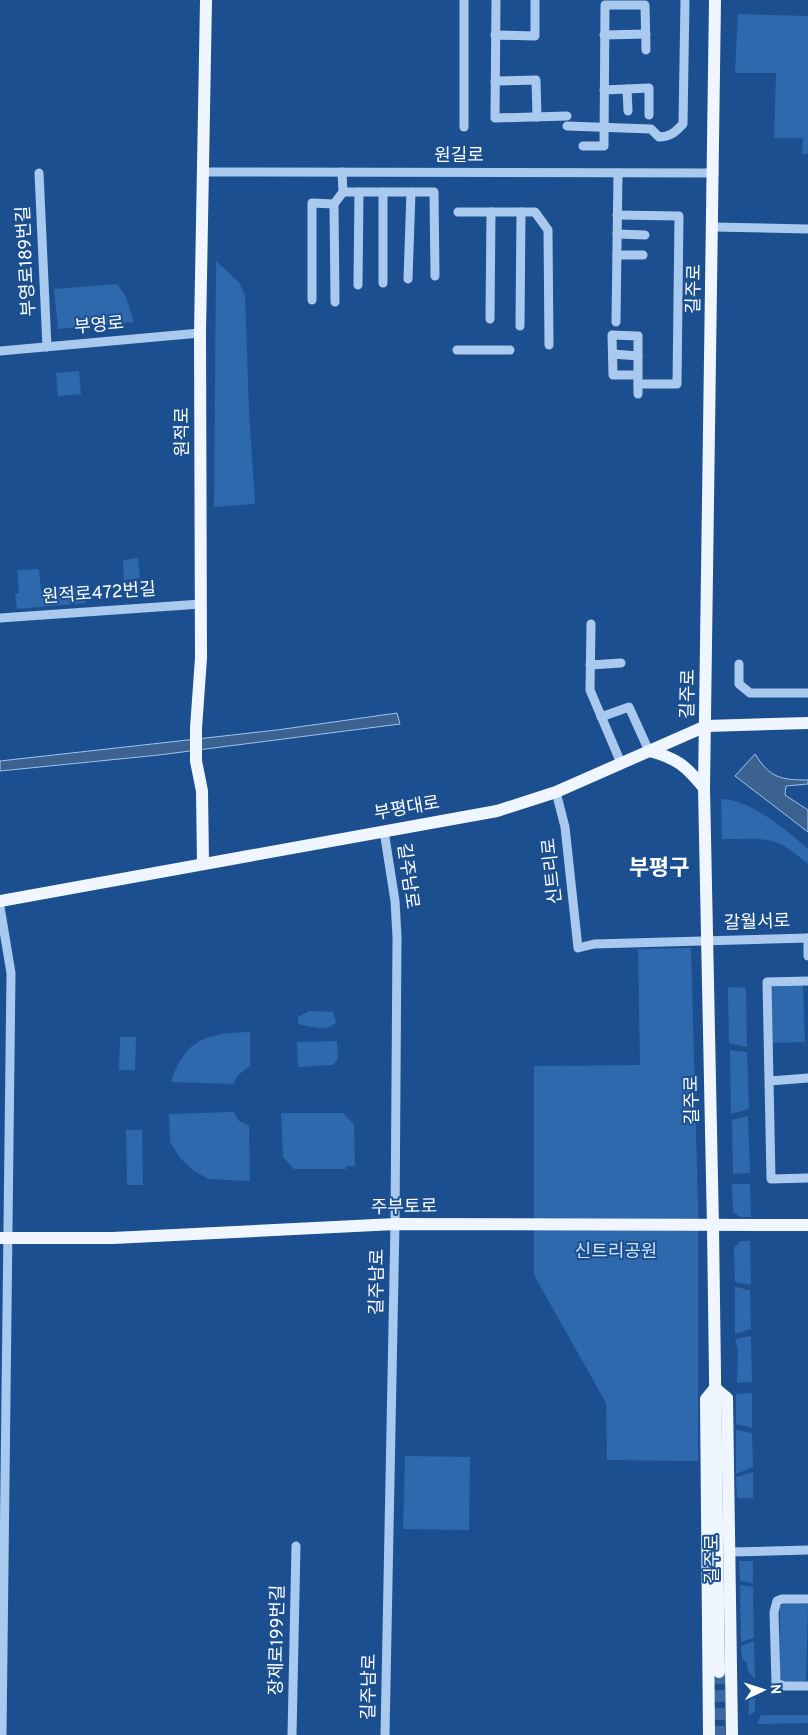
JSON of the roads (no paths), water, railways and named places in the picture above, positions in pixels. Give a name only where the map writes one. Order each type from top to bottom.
[{"type":"main road","name":"원적로","points":[[203,863],[202,791],[196,761],[196,728],[202,658],[200,333],[206,0]]},
{"type":"main road","name":"길주로","points":[[715,0],[704,788],[713,1227],[719,1675],[732,1735]]},
{"type":"main road","name":"부평대로","points":[[0,901],[497,811],[532,802],[706,726],[808,723]]},
{"type":"main road","points":[[649,751],[679,761],[690,770],[704,788]]},
{"type":"main road","name":"주부토로","points":[[4,1238],[113,1238],[395,1224],[808,1226]]},
{"type":"main road","name":"길주로","points":[[709,1735],[719,1675],[731,1552],[727,1398],[715,1388]]},
{"type":"street","points":[[464,0],[464,127]]},
{"type":"street","points":[[496,0],[495,118],[567,116]]},
{"type":"street","points":[[495,35],[535,36],[535,0]]},
{"type":"street","points":[[567,126],[651,129],[659,137],[667,137],[674,134],[683,124],[685,0]]},
{"type":"street","points":[[584,146],[604,146],[605,5],[645,5],[646,50]]},
{"type":"street","points":[[604,35],[646,34]]},
{"type":"street","points":[[495,81],[536,80],[537,117]]},
{"type":"street","points":[[604,90],[648,88],[650,115]]},
{"type":"street","points":[[627,89],[628,111]]},
{"type":"street","name":"원길로","points":[[203,172],[714,173]]},
{"type":"street","points":[[334,302],[334,204],[343,192],[342,172]]},
{"type":"street","name":"부영로189번길","points":[[39,173],[47,347]]},
{"type":"street","points":[[616,322],[618,173]]},
{"type":"street","points":[[343,192],[434,192],[435,276]]},
{"type":"street","points":[[358,285],[359,192]]},
{"type":"street","points":[[383,192],[383,284]]},
{"type":"street","points":[[408,279],[411,192]]},
{"type":"street","points":[[312,300],[312,203],[334,204]]},
{"type":"street","points":[[458,212],[535,212],[548,230],[549,345]]},
{"type":"street","points":[[490,319],[491,212]]},
{"type":"street","points":[[520,326],[521,212]]},
{"type":"street","points":[[618,215],[679,216],[677,384],[638,379],[613,375],[612,335],[638,336],[638,356],[638,379],[638,394]]},
{"type":"street","points":[[713,227],[808,229]]},
{"type":"street","points":[[617,234],[645,235]]},
{"type":"street","points":[[617,255],[643,255]]},
{"type":"street","name":"부영로","points":[[0,351],[200,333]]},
{"type":"street","points":[[457,350],[510,350]]},
{"type":"street","points":[[613,354],[638,356]]},
{"type":"street","name":"원적로472번길","points":[[0,618],[201,604]]},
{"type":"street","points":[[591,624],[590,690],[622,764]]},
{"type":"street","points":[[590,665],[621,663]]},
{"type":"street","points":[[739,664],[740,684],[750,693],[808,692]]},
{"type":"street","points":[[601,718],[628,707],[649,751]]},
{"type":"street","name":"신트리로","points":[[556,792],[565,827],[578,948]]},
{"type":"street","name":"길주남로","points":[[384,831],[395,901],[397,937],[395,1224],[385,1735]]},
{"type":"street","points":[[0,907],[11,973],[4,1238],[2,1735]]},
{"type":"street","points":[[808,938],[808,956]]},
{"type":"street","name":"갈월서로","points":[[578,948],[594,944],[808,938]]},
{"type":"street","points":[[808,980],[767,982],[771,1179],[808,1178]]},
{"type":"street","points":[[770,1081],[808,1078]]},
{"type":"street","name":"장제로199번길","points":[[292,1735],[296,1546]]},
{"type":"street","points":[[731,1552],[808,1550]]},
{"type":"street","points":[[808,1599],[782,1599],[777,1601],[774,1612],[776,1683],[784,1686],[808,1686]]},
{"type":"tunnel","points":[[719,1672],[719,1735]]},
{"type":"district","name":"부평구","points":[[659,869]]},
{"type":"park label","name":"신트리공원","points":[[616,1252]]}]
